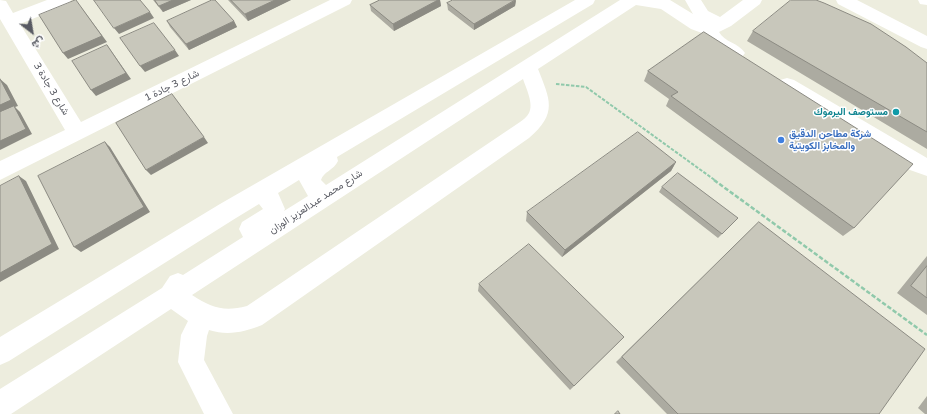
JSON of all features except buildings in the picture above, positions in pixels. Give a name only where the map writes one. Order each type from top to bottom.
[{"type":"street","points":[[10,22],[63,0]]},
{"type":"street","name":"شارع 3 جادة 1","points":[[0,171],[344,0]]},
{"type":"street","points":[[0,352],[260,192],[588,0]]},
{"type":"street","name":"شارع محمد عبدالعزيز الوزان","points":[[0,405],[324,197],[531,75],[632,0]]},
{"type":"street","points":[[638,0],[668,5],[696,24],[715,25],[754,0]]},
{"type":"street","points":[[678,0],[693,0],[696,7],[702,14],[711,20],[715,25],[714,40],[752,63]]},
{"type":"street","points":[[844,0],[927,43]]},
{"type":"street","name":"شارع 3 جادة 3","points":[[0,4],[76,133]]},
{"type":"street","points":[[260,192],[270,199],[274,208],[271,216],[190,267],[171,295],[203,317],[217,321],[237,322],[253,316],[522,132],[539,114],[540,105],[531,75]]},
{"type":"street","points":[[772,75],[917,164],[927,167]]},
{"type":"street","points":[[324,197],[314,189],[310,182],[310,175],[314,170],[385,128],[390,116]]},
{"type":"street","points":[[203,317],[194,335],[191,362],[219,414]]},
{"type":"path","points":[[531,75],[586,87],[927,335]]},
{"type":"place","name":"مستوصف اليرموك","points":[[896,112]]},
{"type":"place","name":"شركة مطاحن الدقيق والمخابز الكويتية","points":[[781,140]]}]
